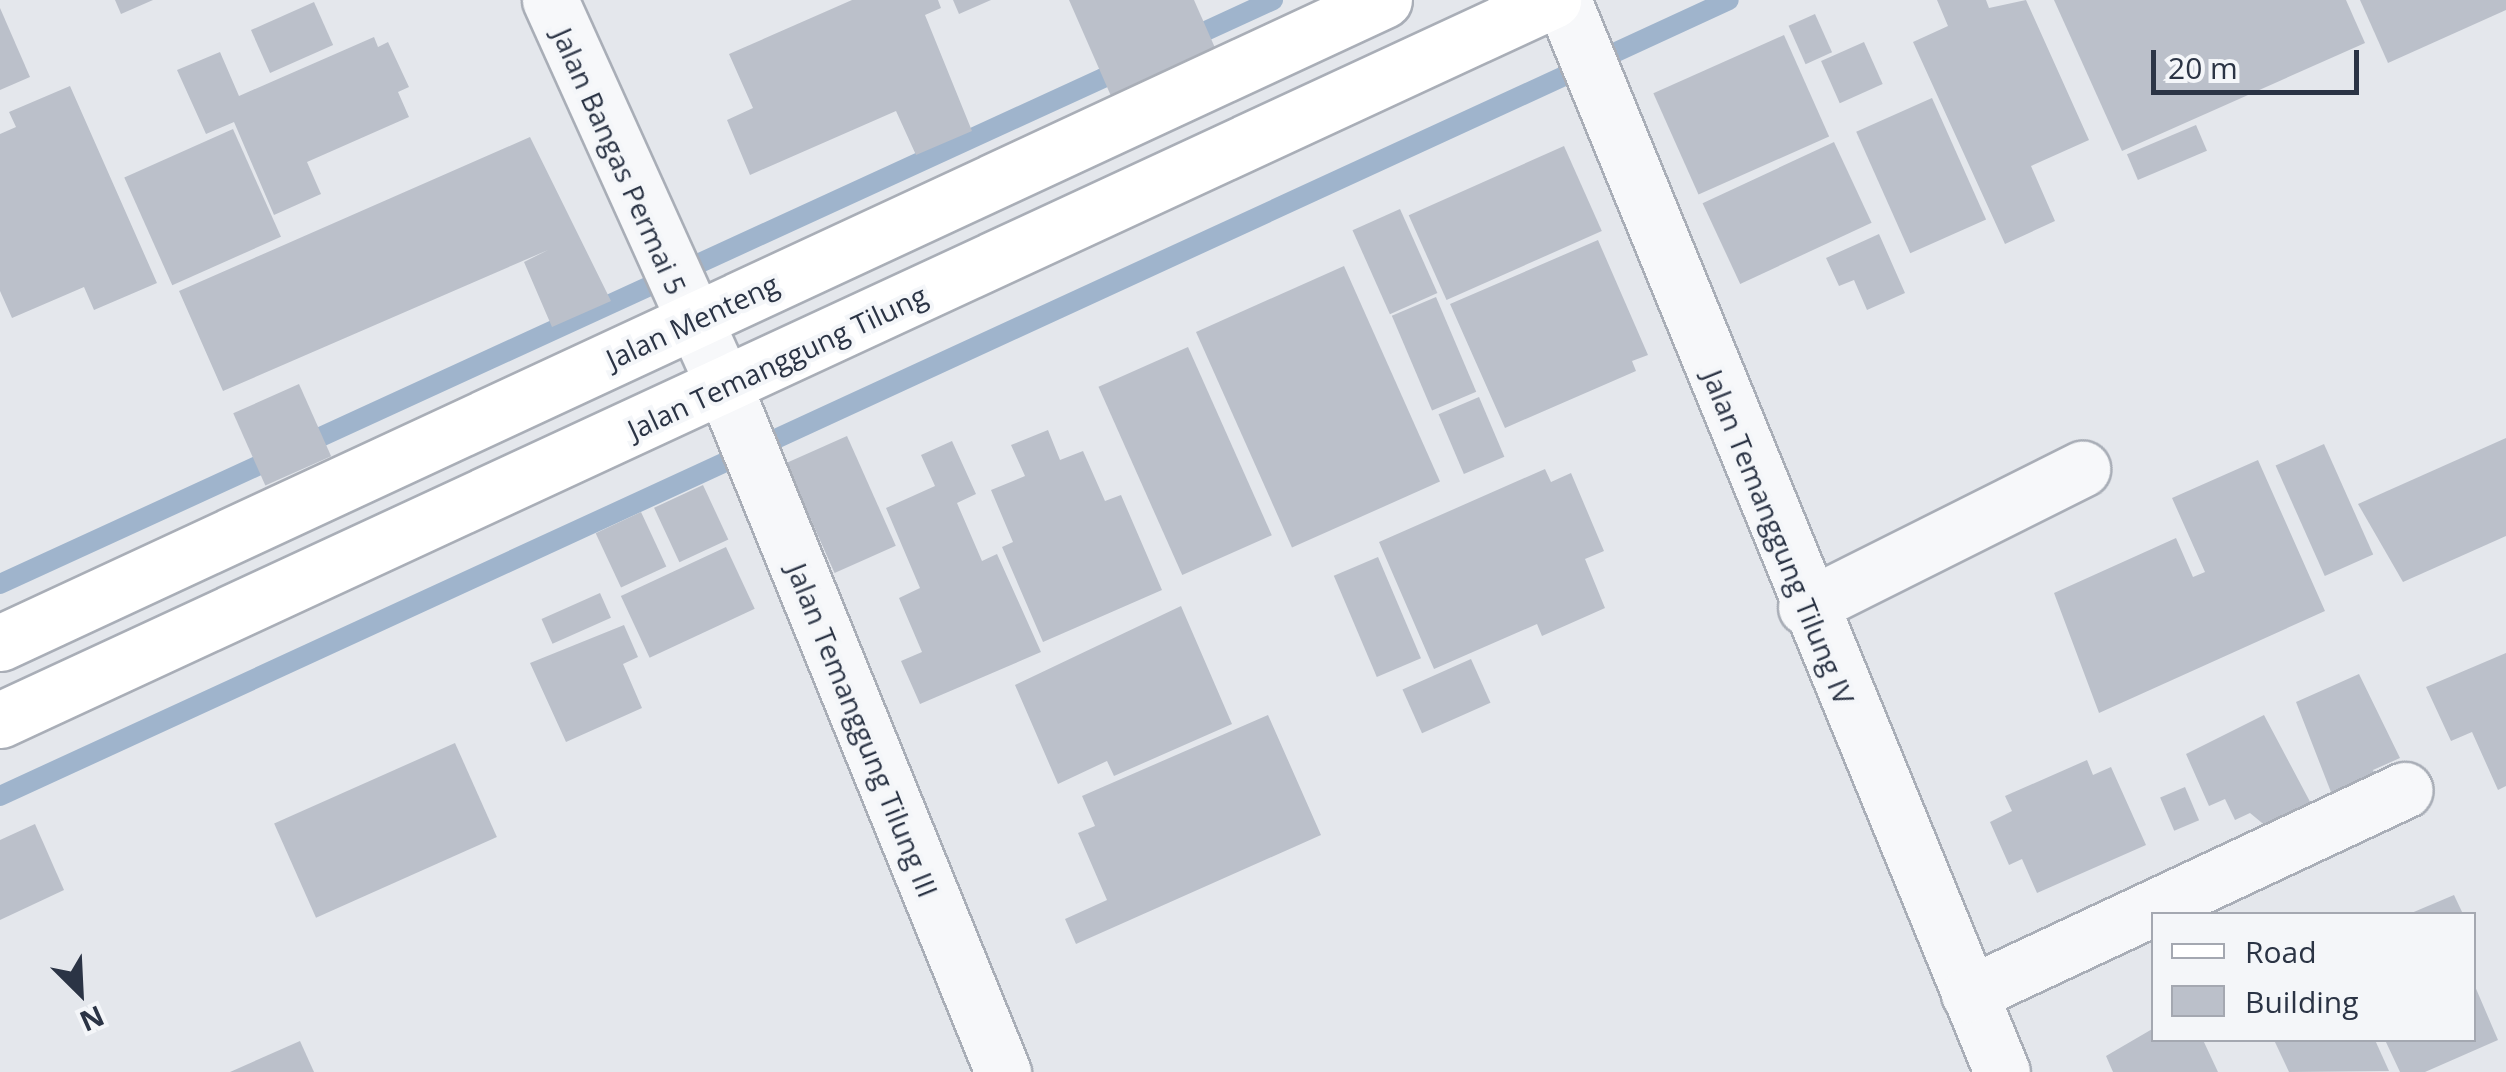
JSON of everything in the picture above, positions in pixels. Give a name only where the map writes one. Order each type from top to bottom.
[{"type":"street","name":"Jalan Bangas Permai 5","points":[[550,0],[691,321],[724,386]]},
{"type":"street","name":"Jalan Menteng","points":[[0,643],[1384,0]]},
{"type":"street","name":"Jalan Temanggung Tilung","points":[[0,720],[1553,0]]},
{"type":"street","name":"Jalan Temanggung Tilung IV","points":[[1563,0],[1806,607],[2002,1072]]},
{"type":"street","name":"Jalan Temanggung Tilung III","points":[[724,386],[1003,1072]]},
{"type":"street","points":[[1806,607],[2082,469]]},
{"type":"street","points":[[1969,994],[2404,790]]},
{"type":"building","points":[[115,0],[153,0],[121,14]]},
{"type":"building","points":[[852,0],[938,0],[941,8],[925,15],[972,131],[916,155],[896,111],[750,175],[727,120],[753,108],[729,54]]},
{"type":"building","points":[[953,0],[991,0],[959,14]]},
{"type":"building","points":[[1069,0],[1194,0],[1223,66],[1118,112]]},
{"type":"building","points":[[1937,0],[1986,0],[1989,8],[2026,0],[2089,140],[2031,166],[2055,221],[2005,244],[1913,42],[1948,26]]},
{"type":"building","points":[[2054,0],[2346,0],[2365,43],[2122,151]]},
{"type":"building","points":[[2360,0],[2506,0],[2506,10],[2388,63]]},
{"type":"building","points":[[314,2],[333,45],[270,73],[251,30]]},
{"type":"building","points":[[0,8],[30,77],[0,90]]},
{"type":"building","points":[[1815,14],[1832,52],[1806,64],[1789,26]]},
{"type":"building","points":[[1784,35],[1829,136],[1699,195],[1653,93]]},
{"type":"building","points":[[374,37],[378,47],[388,42],[409,87],[398,92],[409,117],[307,162],[321,194],[274,215],[234,122],[206,134],[177,70],[220,52],[239,96]]},
{"type":"building","points":[[1864,42],[1883,84],[1840,103],[1821,61]]},
{"type":"building","points":[[70,86],[157,283],[94,310],[84,287],[12,318],[0,291],[0,134],[16,127],[9,112]]},
{"type":"building","points":[[1932,98],[1986,220],[1910,253],[1856,132]]},
{"type":"building","points":[[2196,125],[2207,151],[2138,180],[2127,154]]},
{"type":"building","points":[[233,129],[281,237],[172,285],[124,177]]},
{"type":"building","points":[[530,137],[611,301],[552,327],[524,262],[548,250],[223,391],[179,291]]},
{"type":"building","points":[[1834,142],[1872,223],[1740,284],[1703,203]]},
{"type":"building","points":[[1564,146],[1602,231],[1447,300],[1409,215]]},
{"type":"building","points":[[1400,209],[1437,293],[1390,314],[1352,230]]},
{"type":"building","points":[[1879,234],[1905,293],[1867,310],[1854,280],[1839,286],[1826,258]]},
{"type":"building","points":[[1598,240],[1648,355],[1632,361],[1636,371],[1505,428],[1450,304]]},
{"type":"building","points":[[1344,266],[1440,482],[1292,547],[1196,332]]},
{"type":"building","points":[[1436,297],[1476,392],[1432,411],[1392,316]]},
{"type":"building","points":[[1188,347],[1272,535],[1182,575],[1098,387]]},
{"type":"building","points":[[299,384],[331,456],[265,485],[233,413]]},
{"type":"building","points":[[1479,397],[1504,457],[1464,474],[1438,414]]},
{"type":"building","points":[[1048,430],[1060,460],[1083,451],[1105,501],[1121,495],[1162,590],[1043,642],[1002,547],[1013,542],[991,490],[1025,476],[1011,445]]},
{"type":"building","points":[[847,436],[896,546],[835,573],[786,463]]},
{"type":"building","points":[[2506,438],[2506,536],[2403,582],[2358,504]]},
{"type":"building","points":[[952,441],[976,494],[957,503],[982,561],[997,554],[1041,652],[920,704],[901,661],[922,652],[899,598],[920,588],[886,508],[935,486],[921,455]]},
{"type":"building","points":[[2324,444],[2373,555],[2325,576],[2276,466]]},
{"type":"building","points":[[2258,460],[2325,611],[2099,713],[2054,593],[2176,538],[2193,577],[2205,572],[2172,498]]},
{"type":"building","points":[[1545,469],[1551,482],[1571,473],[1604,551],[1585,559],[1605,608],[1542,636],[1537,624],[1434,669],[1379,542]]},
{"type":"building","points":[[703,485],[728,539],[679,562],[654,508]]},
{"type":"building","points":[[641,512],[666,566],[621,588],[596,533]]},
{"type":"building","points":[[726,547],[755,609],[650,658],[621,596]]},
{"type":"building","points":[[1378,557],[1421,658],[1377,677],[1334,576]]},
{"type":"building","points":[[600,593],[611,618],[553,644],[542,619]]},
{"type":"building","points":[[1181,606],[1232,724],[1114,776],[1107,761],[1058,784],[1015,685]]},
{"type":"building","points":[[624,625],[638,657],[623,664],[642,708],[566,742],[530,663]]},
{"type":"building","points":[[2506,653],[2506,786],[2498,790],[2472,732],[2451,741],[2426,687]]},
{"type":"building","points":[[1471,659],[1491,703],[1422,733],[1402,690]]},
{"type":"building","points":[[2359,674],[2400,758],[2373,770],[2380,786],[2336,805],[2296,702]]},
{"type":"building","points":[[1268,715],[1321,835],[1076,944],[1065,919],[1107,900],[1078,833],[1095,826],[1082,796]]},
{"type":"building","points":[[2264,715],[2316,813],[2273,832],[2250,813],[2235,820],[2225,799],[2209,806],[2186,754]]},
{"type":"building","points":[[455,743],[497,837],[316,918],[274,824]]},
{"type":"building","points":[[2087,760],[2093,775],[2111,767],[2146,845],[2037,893],[2022,859],[2009,865],[1990,822],[2012,811],[2005,796]]},
{"type":"building","points":[[2185,787],[2199,820],[2174,831],[2160,798]]},
{"type":"building","points":[[35,824],[64,890],[0,920],[0,840]]},
{"type":"building","points":[[2454,895],[2462,912],[2414,912]]},
{"type":"building","points":[[2476,989],[2498,1040],[2425,1072],[2400,1072],[2386,1042],[2476,1042]]},
{"type":"building","points":[[2151,1030],[2151,1042],[2204,1042],[2218,1072],[2113,1072],[2106,1056]]},
{"type":"building","points":[[300,1041],[314,1072],[230,1072]]},
{"type":"building","points":[[2275,1042],[2376,1042],[2389,1071],[2289,1072]]},
{"type":"waterway","points":[[1184,41],[1273,0]]},
{"type":"waterway","points":[[0,796],[1729,0]]},
{"type":"waterway","points":[[0,584],[1125,68]]}]
